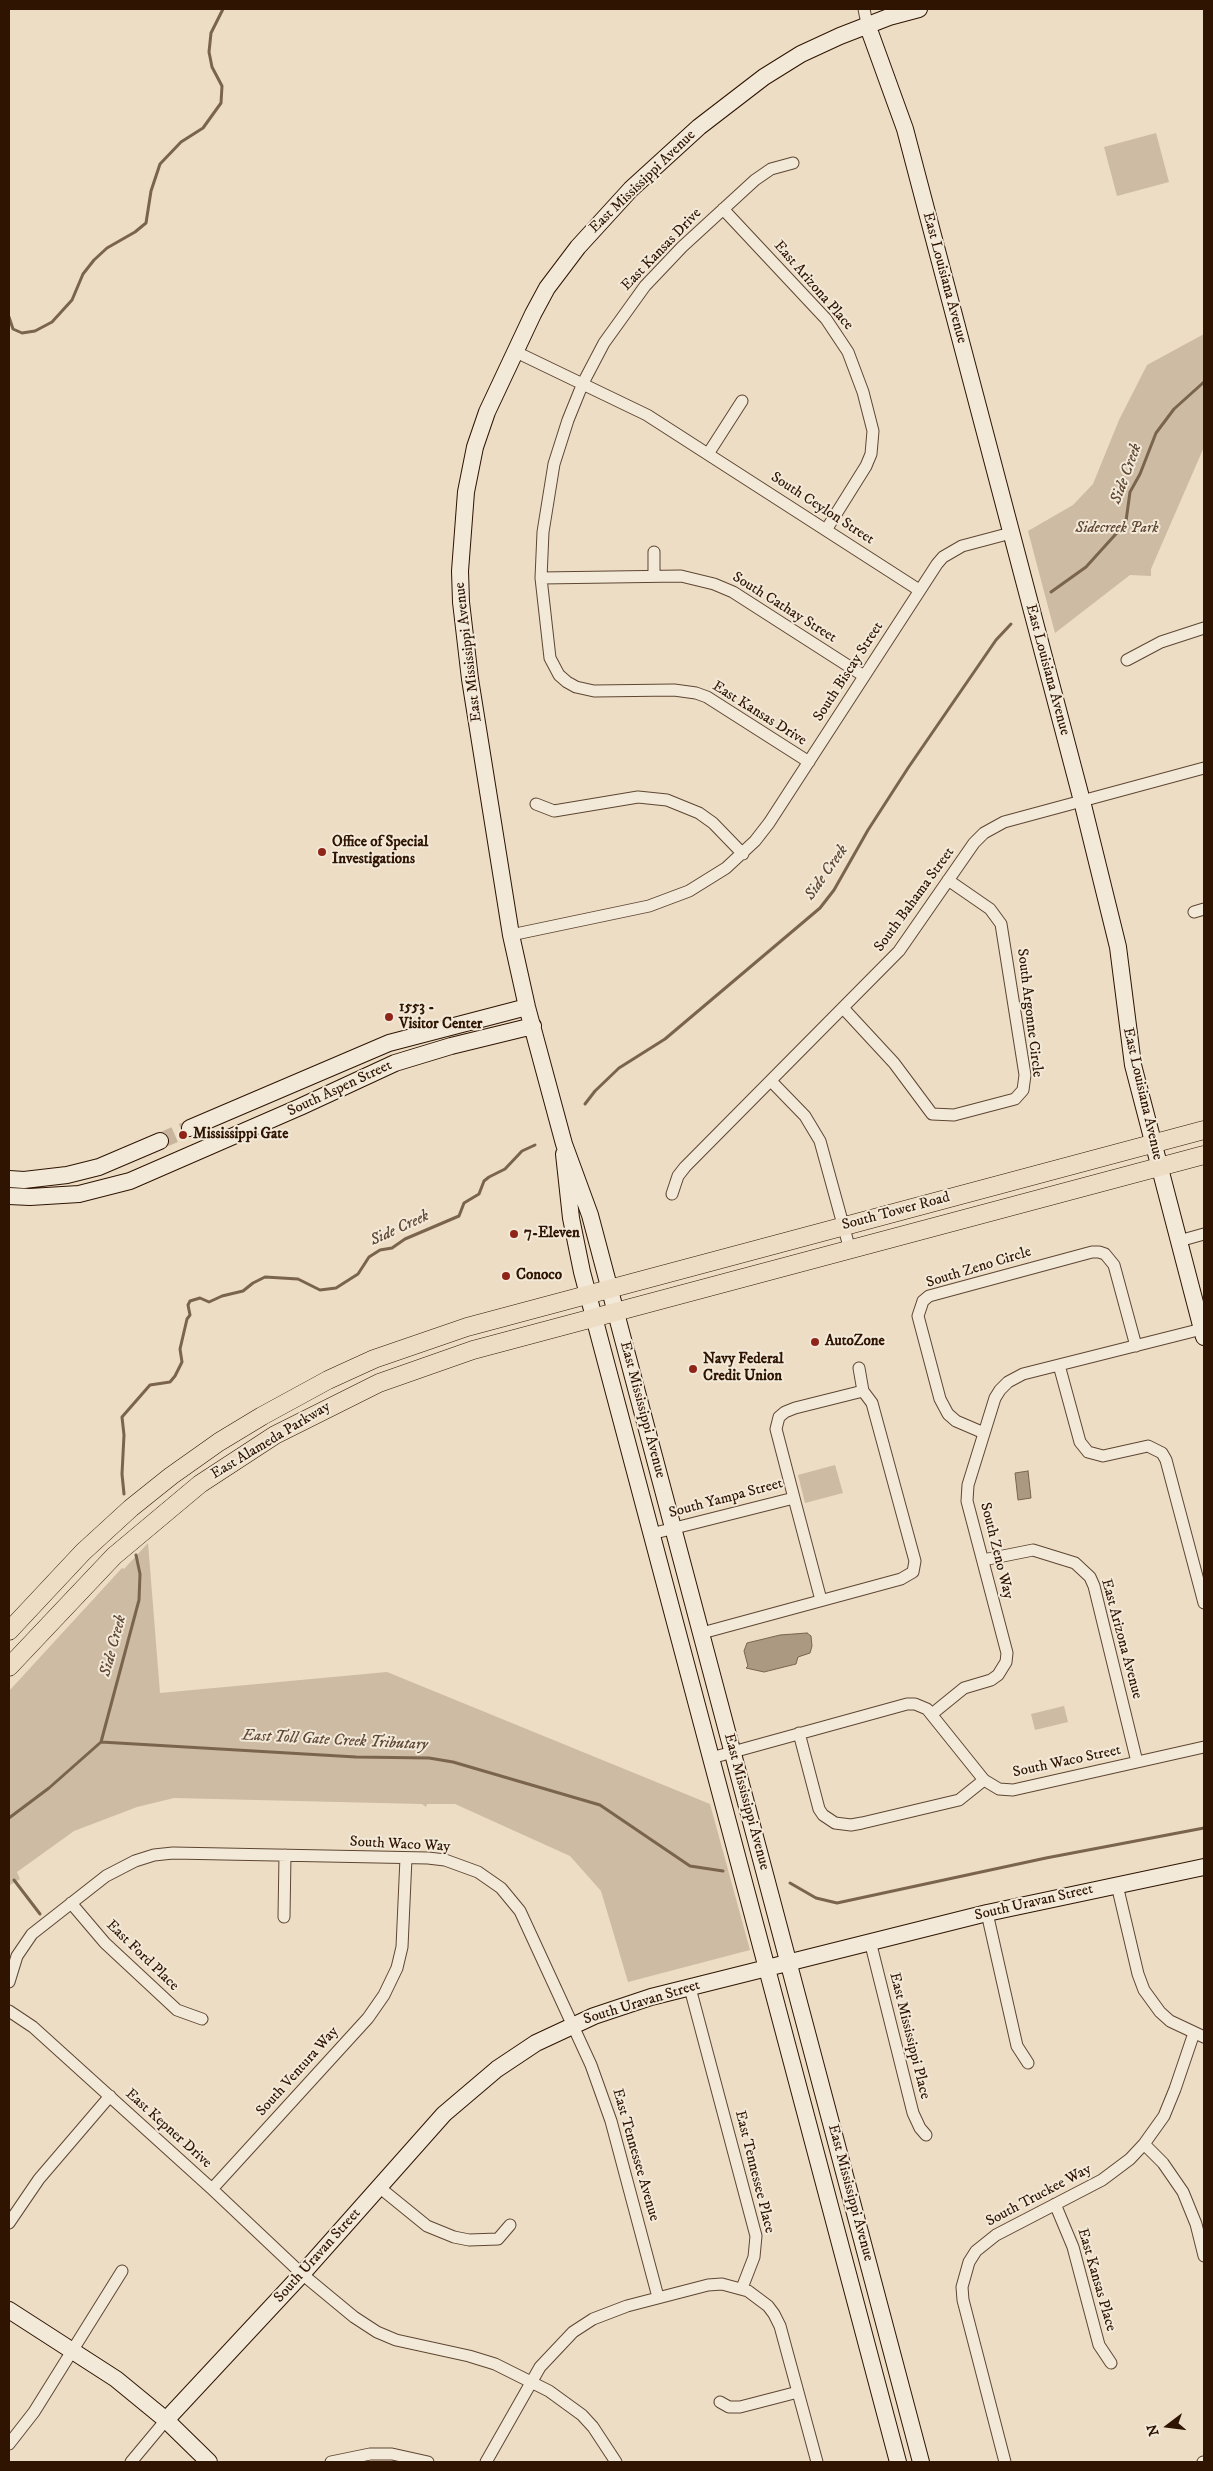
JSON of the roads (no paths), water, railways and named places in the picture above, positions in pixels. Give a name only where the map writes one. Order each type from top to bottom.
[{"type":"main road","name":"East Mississippi Avenue","points":[[919,9],[866,17],[764,77],[699,127],[631,189],[583,242],[547,288],[489,406],[475,446],[462,517],[460,571],[464,633],[511,935],[532,1026],[564,1144],[584,1194],[610,1289],[921,2462]]},
{"type":"main road","name":"East Louisiana Avenue","points":[[866,17],[905,129],[1082,801],[1115,933],[1130,1052],[1152,1144],[1203,1333]]},
{"type":"main road","name":"South Aspen Street","points":[[190,1128],[318,1071],[407,1037],[528,1007]]},
{"type":"main road","name":"South Aspen Street","points":[[9,1196],[30,1197],[79,1194],[130,1181],[415,1056],[532,1026]]},
{"type":"main road","points":[[349,1059],[358,1080]]},
{"type":"main road","points":[[318,1071],[328,1094]]},
{"type":"main road","name":"South Tower Road","points":[[588,1295],[1204,1130]]},
{"type":"main road","points":[[9,1179],[24,1180],[67,1175],[99,1167],[160,1141]]},
{"type":"main road","name":"East Mississippi Avenue","points":[[564,1144],[571,1218],[588,1295],[898,2462]]},
{"type":"main road","name":"South Tower Road","points":[[594,1318],[1204,1155]]},
{"type":"main road","name":"East Alameda Parkway","points":[[9,1632],[70,1565],[145,1496],[199,1456],[248,1424],[312,1388],[360,1365],[425,1340],[588,1295]]},
{"type":"main road","name":"East Alameda Parkway","points":[[9,1667],[102,1567],[172,1505],[260,1444],[352,1395],[379,1383],[458,1354],[594,1318]]},
{"type":"main road","points":[[352,1395],[370,1378],[419,1359],[425,1340]]},
{"type":"main road","name":"South Uravan Street","points":[[166,2420],[302,2274],[444,2114],[479,2083],[516,2055],[573,2025],[616,2008],[870,1941],[1117,1884],[1204,1867]]},
{"type":"main road","points":[[9,2310],[116,2379],[166,2420],[210,2462]]},
{"type":"street","name":"East Kansas Drive","points":[[793,163],[771,169],[755,180],[724,208],[682,247],[645,286],[617,323],[583,383],[560,442],[549,486],[543,532],[541,578],[550,658],[559,674],[567,682],[584,690],[594,691],[674,690],[696,693],[707,697],[809,762]]},
{"type":"street","name":"East Arizona Place","points":[[724,208],[826,319],[848,352],[864,392],[873,431],[871,454],[866,466],[826,530]]},
{"type":"street","name":"South Ceylon Street","points":[[514,352],[583,383],[647,415],[920,590]]},
{"type":"street","points":[[708,454],[742,401]]},
{"type":"street","name":"South Biscay Street","points":[[511,935],[649,906],[669,900],[708,880],[743,854],[769,824],[937,564],[954,550],[1011,533]]},
{"type":"street","points":[[654,552],[654,576]]},
{"type":"street","name":"South Cathay Street","points":[[541,578],[654,576],[694,578],[733,592],[864,676]]},
{"type":"street","points":[[1127,660],[1161,642],[1204,628]]},
{"type":"street","name":"South Bahama Street","points":[[672,1194],[678,1176],[685,1167],[844,1009],[898,951],[974,843],[994,826],[1204,768]]},
{"type":"street","points":[[536,804],[554,811],[638,797],[667,800],[699,813],[713,823],[743,854]]},
{"type":"street","name":"South Argonne Circle","points":[[844,1009],[894,1063],[932,1114],[954,1115],[1015,1100],[1023,1090],[1025,1075],[1001,924],[990,909],[948,880]]},
{"type":"street","points":[[771,1081],[805,1116],[820,1141],[850,1250]]},
{"type":"street","points":[[1178,1240],[1204,1234]]},
{"type":"street","name":"South Zeno Circle","points":[[984,1433],[956,1421],[948,1414],[940,1399],[918,1316],[923,1301],[929,1296],[1092,1252],[1099,1252],[1110,1259],[1114,1265],[1136,1346]]},
{"type":"street","name":"South Zeno Way","points":[[932,1714],[964,1688],[991,1680],[998,1675],[1006,1662],[1007,1653],[968,1496],[968,1485],[995,1398],[1008,1382],[1022,1374],[1136,1346],[1203,1333]]},
{"type":"street","points":[[1060,1365],[1080,1442],[1088,1452],[1102,1456],[1148,1446],[1162,1453],[1166,1460],[1204,1603]]},
{"type":"street","points":[[702,1633],[901,1579],[913,1572],[915,1561],[872,1403],[863,1391],[859,1368]]},
{"type":"street","name":"South Yampa Street","points":[[652,1534],[794,1498],[776,1430],[779,1417],[795,1408],[863,1391]]},
{"type":"street","points":[[794,1498],[821,1600]]},
{"type":"street","name":"East Arizona Avenue","points":[[983,1560],[1033,1550],[1075,1563],[1090,1577],[1094,1586],[1137,1762]]},
{"type":"street","name":"South Waco Street","points":[[711,1758],[907,1704],[922,1706],[932,1714],[984,1780],[999,1789],[1013,1790],[1204,1747]]},
{"type":"street","points":[[799,1733],[819,1809],[824,1816],[835,1823],[862,1823],[959,1800],[984,1780]]},
{"type":"street","name":"South Waco Way","points":[[9,1982],[17,1956],[25,1943],[39,1928],[117,1869],[154,1856],[173,1853],[446,1860],[462,1865],[488,1878],[505,1892],[526,1923],[573,2025]]},
{"type":"street","points":[[284,1916],[285,1855]]},
{"type":"street","name":"South Ventura Way","points":[[212,2189],[368,2018],[402,1970],[406,1858]]},
{"type":"street","points":[[1117,1884],[1138,1974],[1144,1990],[1155,2007],[1170,2021],[1199,2035]]},
{"type":"street","name":"East Ford Place","points":[[71,1903],[105,1943],[177,2010],[202,2019]]},
{"type":"street","points":[[987,1913],[1017,2046],[1028,2063]]},
{"type":"street","name":"East Mississippi Place","points":[[870,1941],[913,2112],[920,2128],[926,2135]]},
{"type":"street","name":"East Tennessee Place","points":[[690,1988],[756,2236],[754,2257],[742,2288]]},
{"type":"street","name":"East Kepner Drive","points":[[9,2011],[34,2027],[212,2189],[302,2274],[354,2317],[377,2332],[396,2340],[469,2356],[495,2364],[531,2380],[563,2399],[582,2415],[603,2440],[616,2462]]},
{"type":"street","name":"East Tennessee Avenue","points":[[573,2025],[606,2103],[658,2298]]},
{"type":"street","name":"South Truckee Way","points":[[1005,2462],[963,2300],[964,2274],[969,2262],[986,2242],[1116,2170],[1144,2144],[1164,2116],[1199,2035]]},
{"type":"street","points":[[9,2223],[39,2179],[110,2096]]},
{"type":"street","points":[[1144,2144],[1163,2163],[1183,2192],[1196,2224],[1204,2256]]},
{"type":"street","points":[[379,2187],[427,2226],[454,2237],[469,2240],[498,2239],[510,2225]]},
{"type":"street","name":"East Kansas Place","points":[[1054,2204],[1073,2248],[1099,2345],[1111,2363]]},
{"type":"street","points":[[9,2444],[34,2412],[122,2271]]},
{"type":"street","points":[[486,2462],[531,2380],[549,2354],[573,2332],[608,2312],[708,2285],[722,2284],[742,2288],[757,2296],[774,2314],[780,2326],[817,2462]]},
{"type":"street","points":[[720,2402],[729,2407],[740,2407],[798,2392]]},
{"type":"street","name":"South Uravan Street","points":[[131,2462],[166,2420]]},
{"type":"street","points":[[331,2462],[370,2454],[392,2454],[428,2462]]},
{"type":"waterway","points":[[9,317],[13,329],[22,333],[35,331],[52,322],[72,300],[83,274],[94,260],[107,248],[135,232],[146,223],[151,191],[160,164],[181,142],[203,128],[221,103],[222,86],[212,67],[209,52],[211,33],[223,9]]},
{"type":"waterway","name":"Side Creek","points":[[1051,592],[1086,567],[1124,525],[1130,492],[1140,474],[1156,433],[1174,409],[1204,382]]},
{"type":"waterway","name":"Side Creek","points":[[585,1104],[595,1091],[619,1068],[665,1039],[820,908],[834,890],[868,830],[908,768],[996,640],[1011,624]]},
{"type":"waterway","name":"Side Creek","points":[[124,1494],[122,1474],[124,1435],[122,1417],[150,1385],[170,1382],[175,1376],[182,1362],[180,1349],[187,1319],[190,1315],[188,1305],[190,1301],[200,1298],[209,1302],[222,1296],[243,1291],[265,1277],[298,1279],[320,1290],[336,1288],[358,1274],[369,1257],[380,1250],[392,1248],[405,1239],[459,1216],[464,1203],[479,1194],[484,1181],[505,1169],[522,1151],[535,1145]]},
{"type":"waterway","name":"Side Creek","points":[[101,1742],[139,1600],[140,1574],[136,1555]]},
{"type":"waterway","name":"East Toll Gate Creek Tributary","points":[[9,1818],[49,1788],[101,1742],[356,1757],[429,1758],[453,1762],[600,1805],[690,1866],[723,1871]]},
{"type":"waterway","points":[[790,1883],[816,1898],[837,1903],[1046,1858],[1204,1828]]},
{"type":"waterway","points":[[14,1880],[40,1914]]},
{"type":"tunnel","points":[[160,1141],[190,1128]]},
{"type":"place","name":"Office of Special Investigations","points":[[322,852]]},
{"type":"place","name":"1553 - Visitor Center","points":[[389,1017]]},
{"type":"place","name":"Mississippi Gate","points":[[183,1135]]},
{"type":"place","name":"7-Eleven","points":[[514,1234]]},
{"type":"place","name":"Conoco","points":[[506,1276]]},
{"type":"place","name":"AutoZone","points":[[815,1342]]},
{"type":"place","name":"Navy Federal Credit Union","points":[[693,1369]]},
{"type":"park label","name":"Sidecreek Park","points":[[1117,529]]}]
